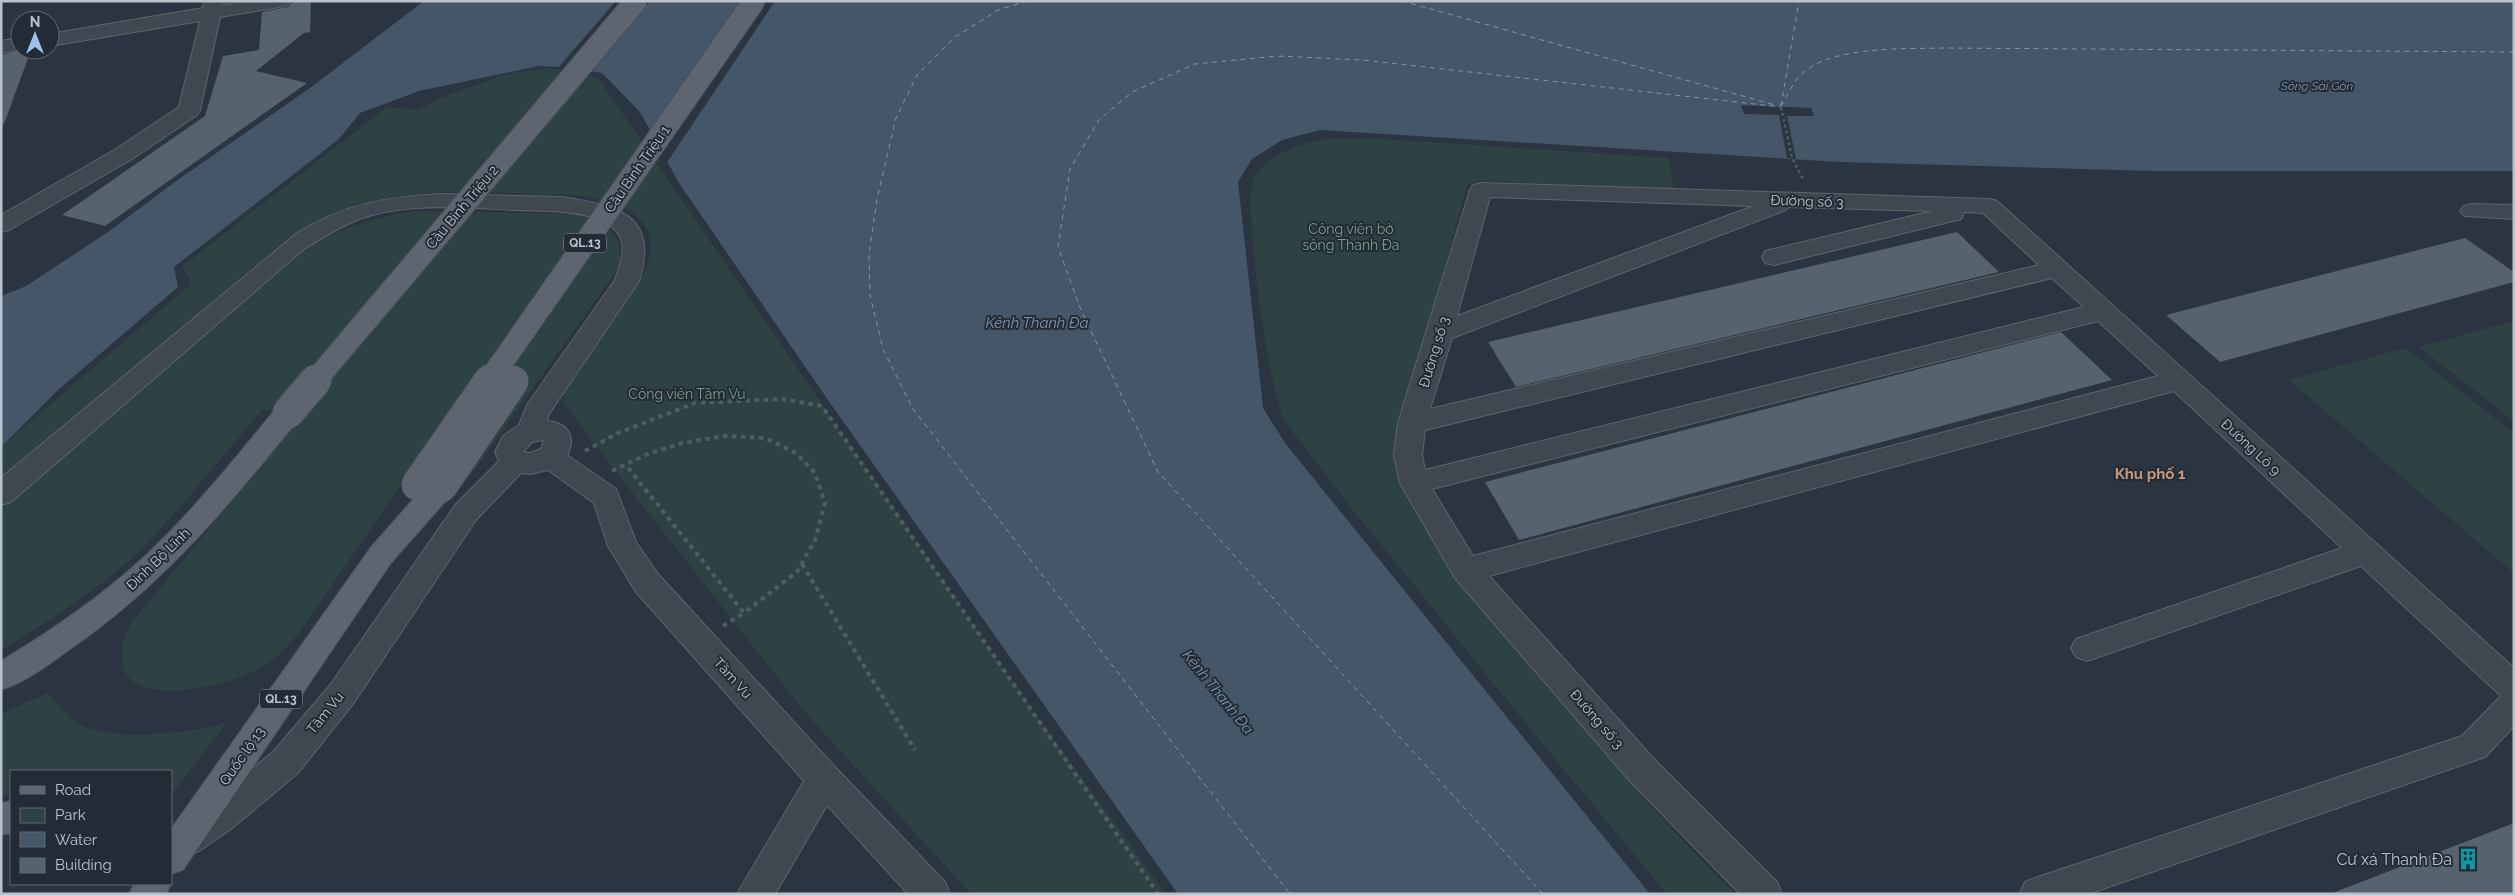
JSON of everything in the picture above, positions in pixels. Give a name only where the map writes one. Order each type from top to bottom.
[{"type":"main road","name":"Cầu Bình Triệu 2","points":[[288,413],[636,1]]},
{"type":"main road","name":"Cầu Bình Triệu 1","points":[[429,486],[754,1]]},
{"type":"main road","name":"Cầu Bình Triệu 1","points":[[429,486],[770,1]]},
{"type":"main road","name":"Đinh Bộ Lĩnh","points":[[1,677],[66,636],[142,577],[201,516],[288,413]]},
{"type":"main road","name":"Quốc lộ 13","points":[[175,846],[429,486]]},
{"type":"street","points":[[60,38],[212,7],[280,1]]},
{"type":"street","points":[[1,225],[124,154],[189,110],[212,7]]},
{"type":"street","name":"Đường số 3","points":[[1764,894],[1642,770],[1466,570],[1414,483],[1408,455],[1412,423],[1441,332],[1481,190],[1989,206]]},
{"type":"street","points":[[1441,332],[1801,200]]},
{"type":"street","points":[[1,494],[296,244],[346,216],[374,208],[402,204],[561,204],[585,207],[606,213],[623,223],[634,240],[635,261],[627,281],[536,412],[531,431]]},
{"type":"street","points":[[1774,257],[1989,206]]},
{"type":"street","name":"Đường Lô 9","points":[[1989,206],[2514,688]]},
{"type":"street","points":[[2472,211],[2514,212]]},
{"type":"street","points":[[1412,423],[2056,269]]},
{"type":"street","points":[[1414,483],[2103,312]]},
{"type":"street","points":[[1466,570],[2179,380]]},
{"type":"street","points":[[531,431],[552,431],[558,436],[559,443],[555,460],[532,464],[514,463],[510,457],[509,450],[517,439],[531,431]]},
{"type":"street","name":"Tầm Vu","points":[[555,460],[606,496],[622,546],[648,583],[924,891]]},
{"type":"street","name":"Tầm Vu","points":[[175,846],[219,818],[286,762],[342,694],[466,512],[514,463]]},
{"type":"street","points":[[2087,648],[2366,552]]},
{"type":"street","points":[[2038,894],[2473,747],[2514,704]]},
{"type":"street","points":[[755,894],[824,779]]},
{"type":"path","points":[[1781,107],[1792,158],[1797,164],[1801,200]]},
{"type":"path","points":[[555,460],[694,403],[782,399],[822,406],[1158,894]]},
{"type":"path","points":[[725,436],[765,438],[796,453],[815,473],[825,503],[816,540],[802,564],[797,572],[744,613],[626,465],[648,454],[682,443],[725,436]]},
{"type":"path","points":[[802,564],[915,750]]},
{"type":"green space","name":"Công viên Tầm Vu","points":[[550,68],[598,78],[1024,698],[1166,894],[971,894],[804,711],[564,403],[564,388],[639,281],[648,261],[651,244],[647,229],[639,218],[626,209],[610,202],[592,197],[573,195],[496,192],[422,194],[386,198],[351,207],[316,222],[282,243],[1,480],[1,447],[191,284],[183,266],[387,107],[418,110],[441,98],[506,74]]},
{"type":"green space","name":"Công viên bờ sông Thanh Đa","points":[[1326,139],[1384,139],[1669,158],[1674,189],[1477,181],[1467,185],[1431,318],[1398,419],[1396,455],[1402,483],[1474,602],[1661,818],[1735,894],[1667,894],[1362,521],[1285,420],[1272,375],[1265,339],[1254,259],[1251,195],[1254,179],[1259,170],[1275,156],[1295,147]]},
{"type":"green space","points":[[419,211],[577,214],[598,222],[606,228],[618,241],[620,250],[615,273],[471,475],[453,489],[401,485],[299,633],[273,660],[242,676],[189,690],[163,690],[141,686],[126,674],[122,653],[131,623],[304,415],[262,410],[181,506],[136,554],[81,599],[1,650],[1,509],[310,246],[336,233],[363,223],[390,215]]},
{"type":"green space","points":[[2514,321],[2514,421],[2419,347]]},
{"type":"green space","points":[[2405,348],[2514,433],[2514,573],[2289,380]]},
{"type":"green space","points":[[47,693],[77,722],[95,730],[132,734],[173,733],[226,723],[172,794],[172,770],[10,770],[10,795],[1,797],[1,714]]},
{"type":"water","points":[[424,1],[2514,1],[2514,171],[2153,171],[1841,162],[1320,130],[1282,140],[1252,159],[1238,182],[1263,408],[1285,443],[1650,894],[1178,894],[828,400],[679,183],[640,112],[602,73],[574,68],[539,66],[419,91],[360,113],[339,139],[174,267],[178,287],[58,390],[1,447],[1,296],[26,286],[108,232],[179,179],[310,88]]},
{"type":"pier","points":[[616,1],[650,1],[590,73],[557,69]]},
{"type":"pier","points":[[742,1],[775,1],[666,164],[649,134]]},
{"type":"pier","points":[[1741,105],[1811,108],[1814,116],[1787,116],[1796,159],[1787,158],[1779,115],[1744,114]]},
{"type":"building","points":[[311,1],[310,32],[304,33],[256,71],[307,83],[105,226],[62,215],[205,116],[223,56],[259,50],[262,12],[288,7],[291,3]]},
{"type":"building","points":[[10,53],[10,60],[27,60],[4,124],[1,124],[1,55]]},
{"type":"building","points":[[1957,232],[1999,272],[1516,387],[1488,342]]},
{"type":"building","points":[[2465,238],[2514,272],[2514,282],[2220,362],[2166,315]]},
{"type":"building","points":[[2061,332],[2112,380],[1519,540],[1485,482]]},
{"type":"building","name":"Cư xá Thanh Đa","points":[[2514,823],[2514,894],[2335,894],[2335,892]]},
{"type":"ferry route","points":[[1027,1],[998,10],[955,37],[917,75],[896,118],[877,199],[869,254],[870,295],[883,349],[913,409],[1290,894]]},
{"type":"ferry route","points":[[1402,1],[1775,105]]},
{"type":"ferry route","points":[[1799,1],[1781,106],[1794,83],[1805,71],[1835,57],[1872,50],[1945,48],[2514,52]]},
{"type":"ferry route","points":[[1543,894],[1158,472],[1081,310],[1058,247],[1070,169],[1099,120],[1132,92],[1195,64],[1277,56],[1363,60],[1781,107]]},
{"type":"place","name":"Cư xá Thanh Đa","points":[[2468,859]]},
{"type":"district","name":"Khu phố 1","points":[[2150,474]]},
{"type":"water label","name":"Sông Sài Gòn","points":[[2317,86]]},
{"type":"water label","name":"Kênh Thanh Đa","points":[[1037,323]]},
{"type":"water label","name":"Kênh Thanh Đa","points":[[1218,692]]}]
